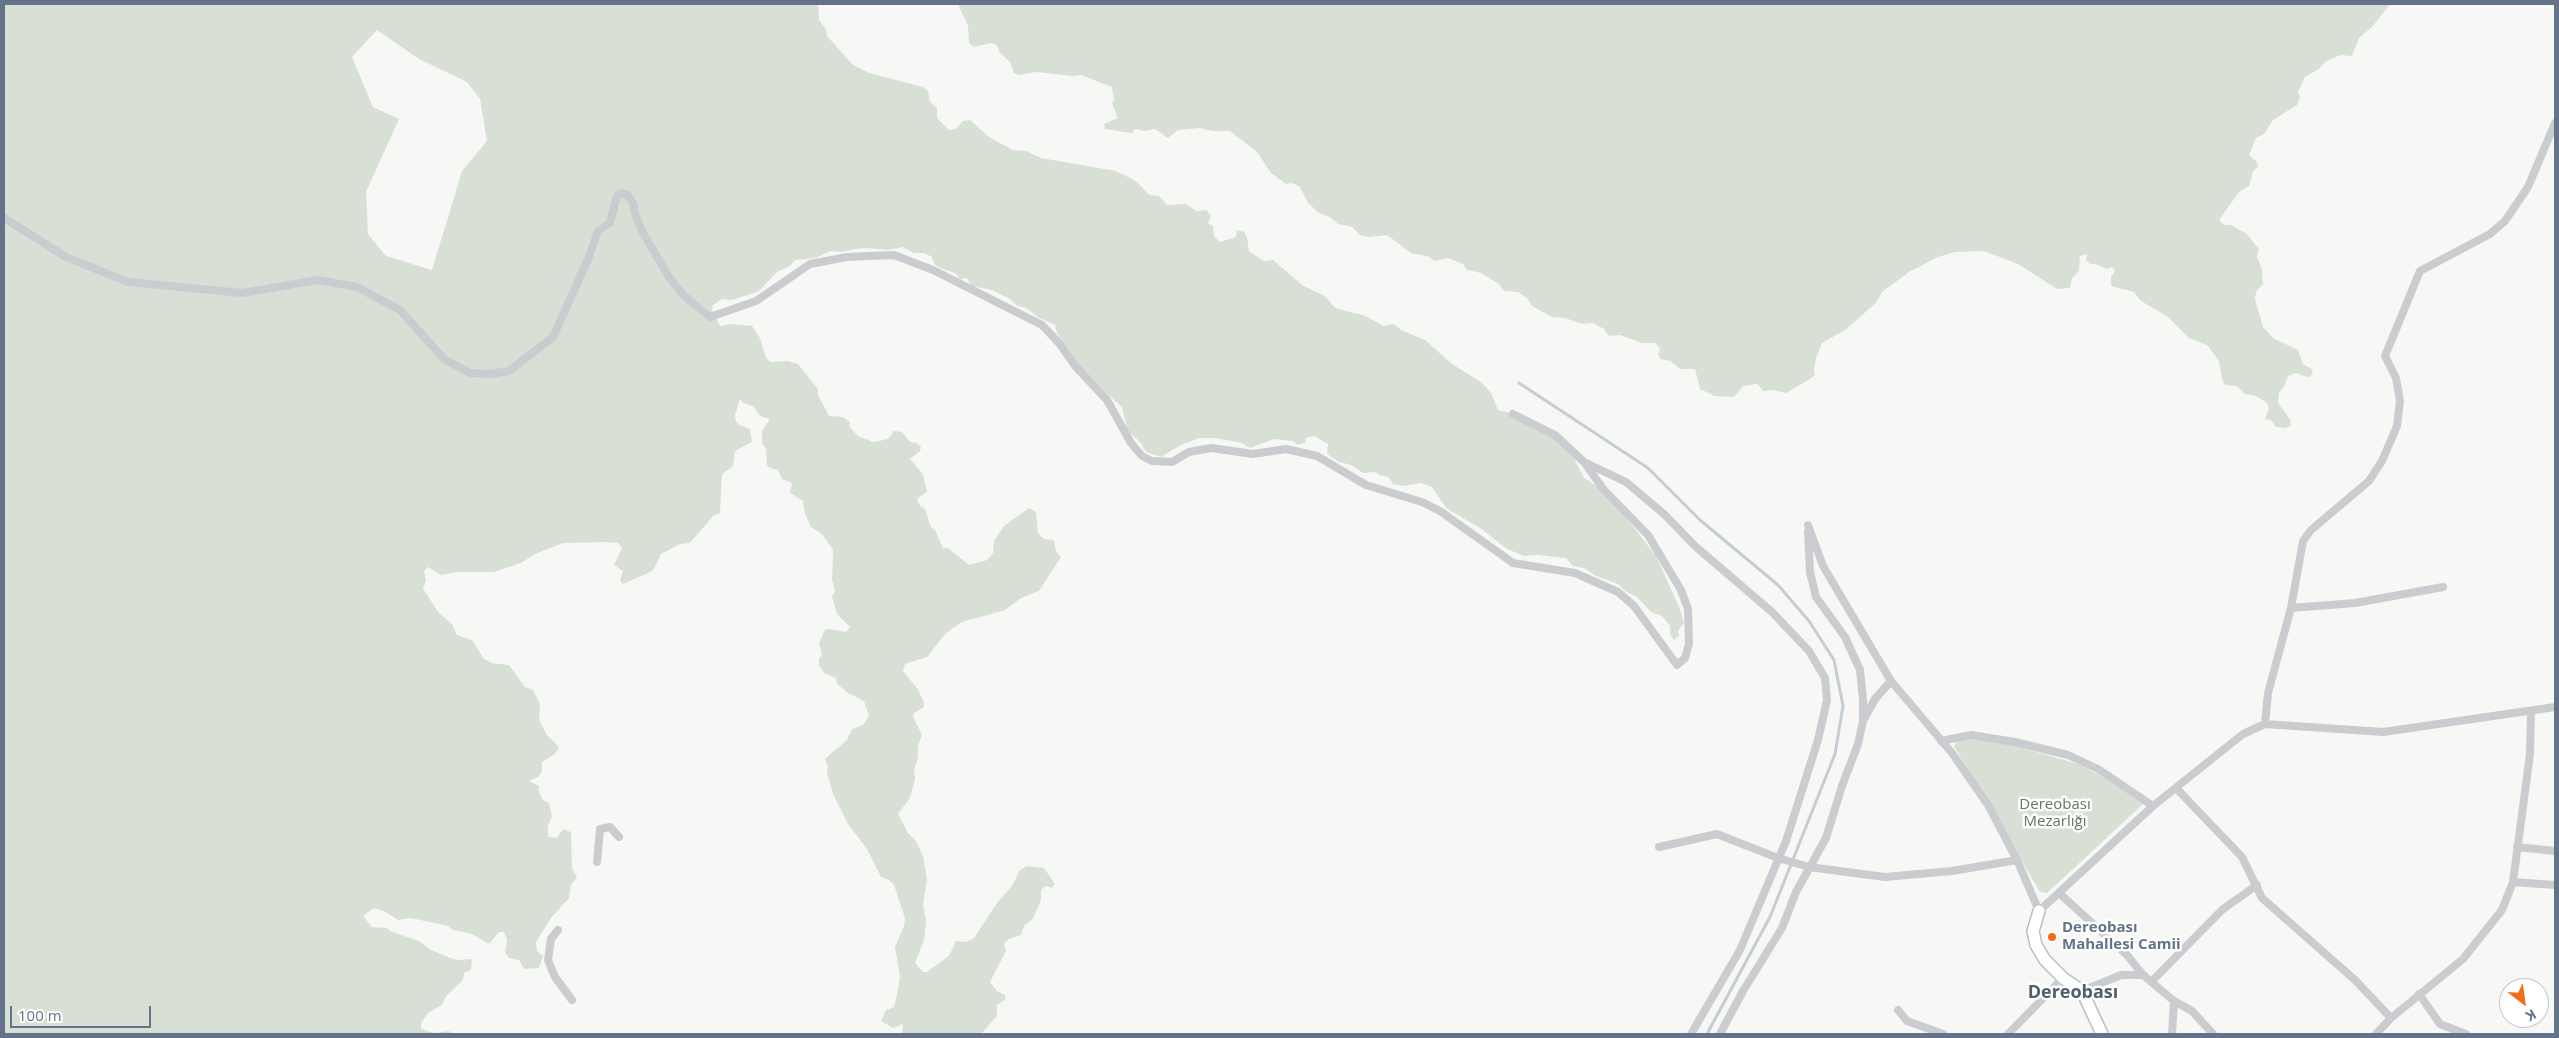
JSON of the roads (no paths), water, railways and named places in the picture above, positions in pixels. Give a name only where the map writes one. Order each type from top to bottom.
[{"type":"street","points":[[2264,724],[2268,693],[2291,608],[2303,540],[2310,530],[2369,481],[2382,461],[2397,426],[2400,408],[2399,393],[2396,378],[2385,356],[2420,270],[2490,234],[2505,220],[2528,187],[2555,123]]},
{"type":"street","points":[[4,218],[66,257],[128,282],[242,293],[318,280],[357,287],[400,310],[444,358],[459,368],[470,373],[489,374],[509,371],[553,337],[598,231],[610,223],[617,196],[622,194],[630,198],[643,233],[669,277],[683,295],[710,317],[756,301],[810,264],[846,257],[878,254],[906,258],[999,301],[1042,325],[1059,343],[1076,367],[1107,400],[1123,431],[1142,456],[1152,461],[1172,462],[1189,452],[1211,448],[1253,454],[1286,449],[1317,456],[1366,485],[1422,502],[1440,511],[1513,563],[1575,573],[1618,592],[1634,606],[1677,665],[1685,658],[1689,644],[1688,609],[1681,590],[1648,536],[1604,490],[1584,462],[1555,435],[1513,414]]},
{"type":"street","points":[[1584,462],[1626,482],[1649,501],[1695,546],[1772,612],[1794,633],[1820,668],[1828,688],[1824,718],[1786,841],[1740,950],[1691,1034]]},
{"type":"street","points":[[1720,1034],[1743,991],[1782,928],[1796,892],[1826,838],[1842,786],[1858,744],[1863,721],[1860,670],[1844,637],[1816,597],[1810,572],[1808,525],[1823,566],[1891,681],[1952,753],[1988,805],[2017,860],[2039,911]]},
{"type":"street","points":[[2291,608],[2355,604],[2443,587]]},
{"type":"street","points":[[1863,721],[1875,699],[1891,681]]},
{"type":"street","points":[[2102,1034],[2082,991],[2063,978],[2045,960],[2036,945],[2033,931],[2039,911],[2153,806],[2243,734],[2264,724],[2383,732],[2555,707]]},
{"type":"street","points":[[2376,1034],[2391,1018],[2463,959],[2502,910],[2512,882],[2530,754],[2531,712]]},
{"type":"street","points":[[1941,741],[1971,735],[2015,742],[2068,756],[2098,769],[2153,806]]},
{"type":"street","points":[[2176,788],[2242,857],[2262,898],[2355,980],[2391,1018]]},
{"type":"street","points":[[596,862],[600,829],[610,827],[619,837]]},
{"type":"street","points":[[1659,847],[1717,834],[1778,858],[1809,867],[1885,877],[1952,871],[2017,860]]},
{"type":"street","points":[[2517,847],[2555,850]]},
{"type":"street","points":[[2512,882],[2555,885]]},
{"type":"street","points":[[2152,981],[2223,909],[2257,885]]},
{"type":"street","points":[[2060,893],[2127,955],[2142,975],[2152,981],[2174,1001],[2192,1011],[2213,1034]]},
{"type":"street","points":[[558,930],[550,939],[548,960],[555,978],[572,1000]]},
{"type":"street","points":[[2082,991],[2121,975],[2142,975]]},
{"type":"street","points":[[2008,1034],[2063,978]]},
{"type":"street","points":[[2419,994],[2440,1024],[2466,1034]]},
{"type":"street","points":[[2172,1034],[2174,1001]]},
{"type":"street","points":[[1898,1010],[1907,1021],[1943,1034]]},
{"type":"waterway","points":[[1519,383],[1648,468],[1700,520],[1778,585],[1809,621],[1834,660],[1843,706],[1835,754],[1770,917],[1707,1034]]},
{"type":"place","name":"Dereobası Mahallesi Camii","points":[[2052,937]]},
{"type":"district","name":"Dereobası","points":[[2073,993]]},
{"type":"park label","name":"Dereobası Mezarlığı","points":[[2055,814]]}]
